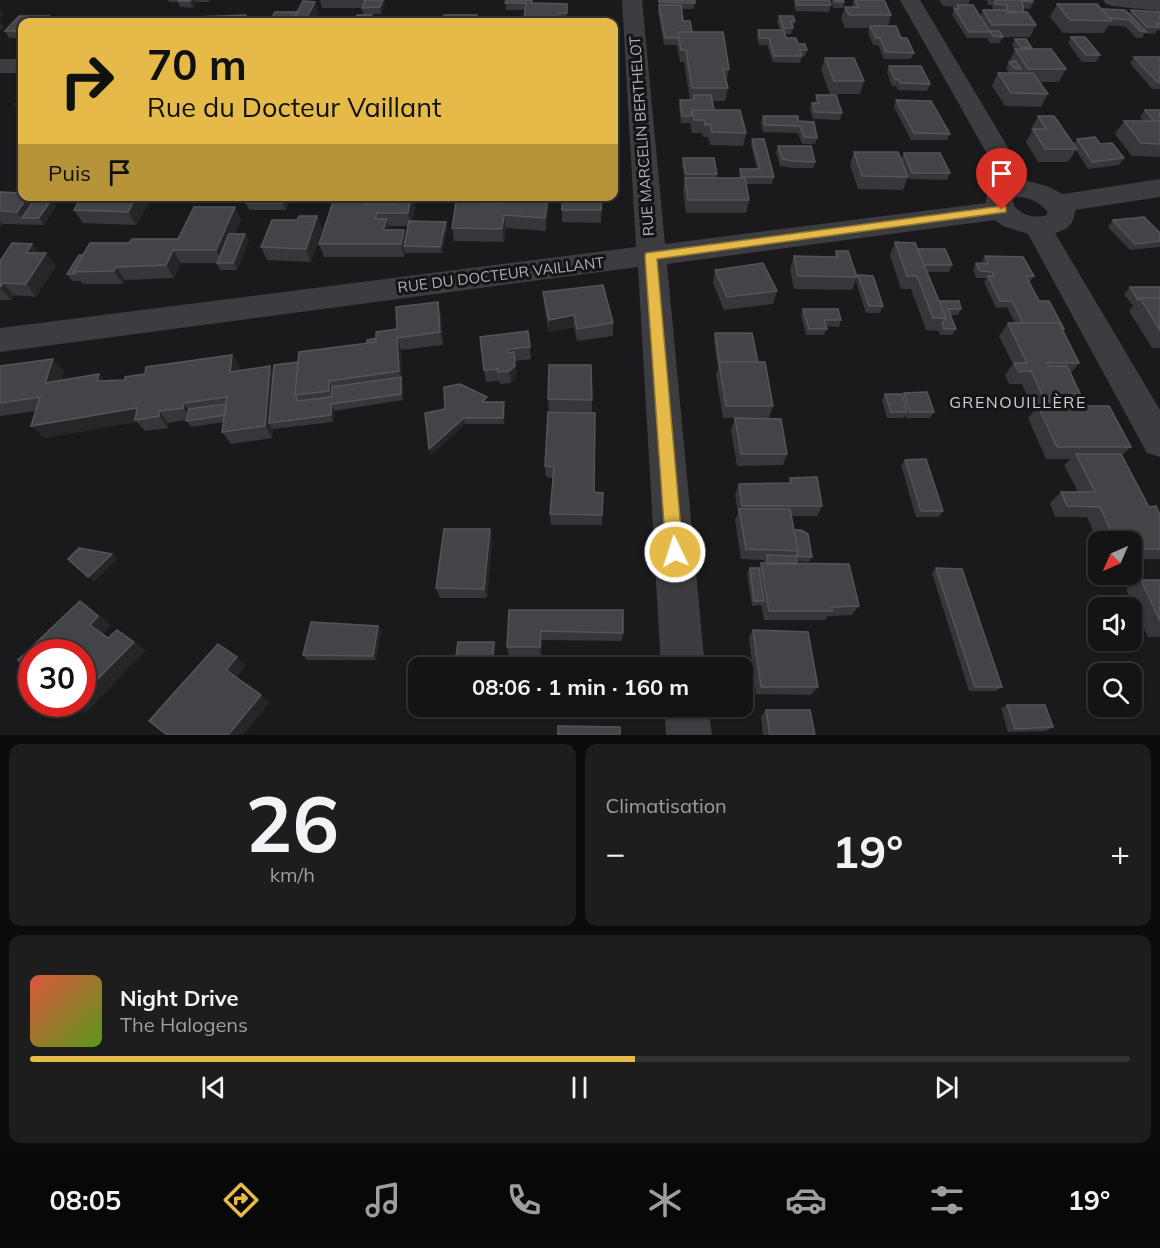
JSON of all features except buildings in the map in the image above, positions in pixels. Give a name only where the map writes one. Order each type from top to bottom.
[{"type":"street","name":"RUE MARCELIN BERTHELOT","points":[[632,0],[626,67],[651,256],[682,657]]},
{"type":"street","points":[[910,0],[1021,223],[1160,188]]},
{"type":"street","points":[[1113,0],[1160,5]]},
{"type":"street","points":[[0,66],[18,66]]},
{"type":"street","name":"RUE DU DOCTEUR VAILLANT","points":[[0,340],[651,256],[1011,199]]},
{"type":"street","points":[[1048,215],[1160,442]]},
{"type":"street","points":[[687,717],[688,735]]},
{"type":"district","name":"GRENOUILLÈRE","points":[[1018,402]]},
{"type":"route","points":[[675,552],[651,256],[1002,210]]}]
